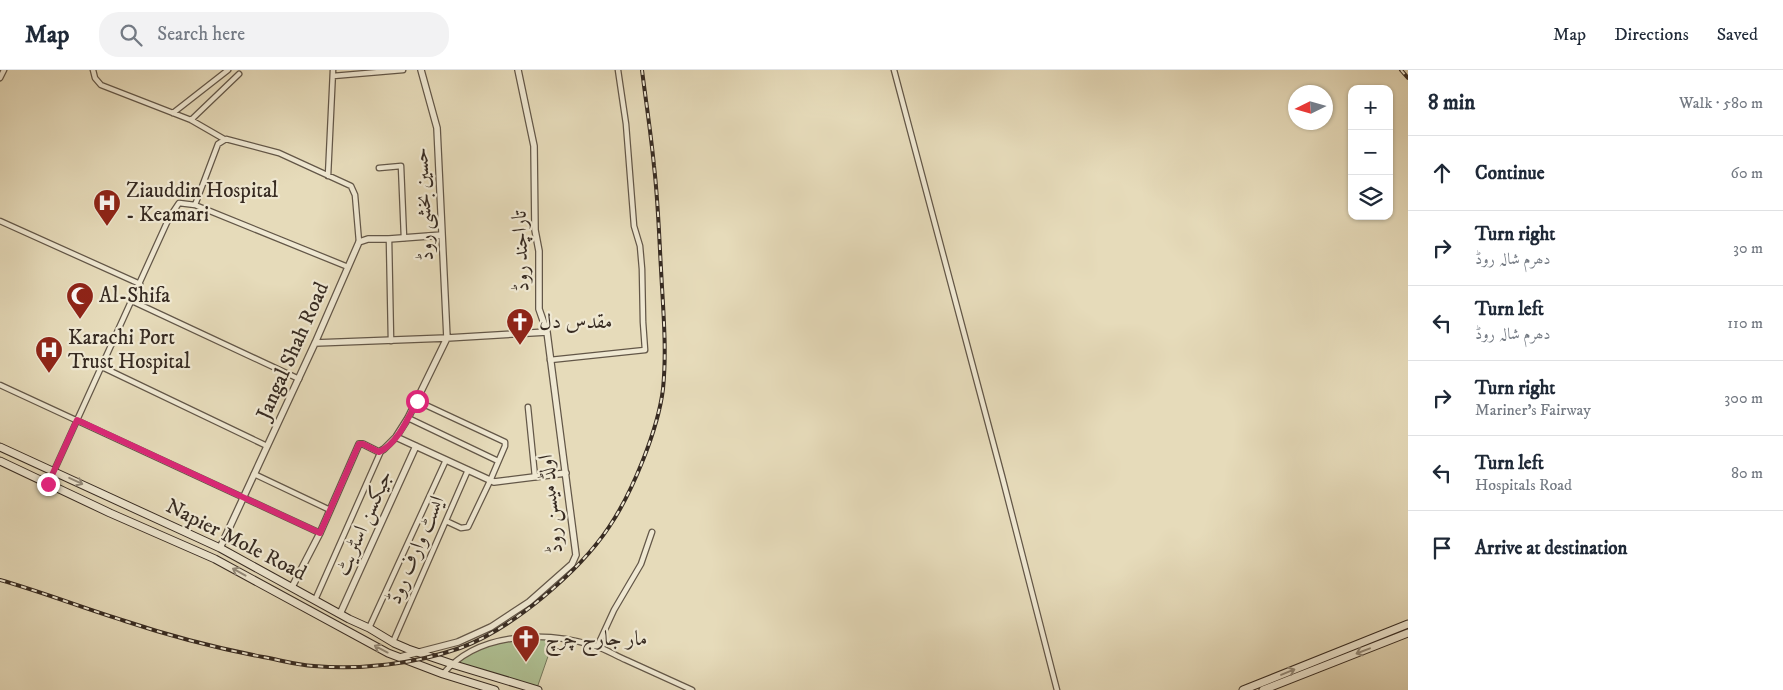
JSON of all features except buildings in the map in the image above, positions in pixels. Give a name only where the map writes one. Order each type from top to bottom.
[{"type":"main road","name":"Napier Mole Road","points":[[0,447],[220,548],[349,620],[369,628],[393,642],[453,665],[538,690]]},
{"type":"main road","name":"Napier Mole Road","points":[[0,462],[215,559],[388,653],[443,674],[495,690]]},
{"type":"main road","points":[[1243,690],[1408,624]]},
{"type":"main road","points":[[1263,690],[1408,633]]},
{"type":"street","points":[[0,78],[4,70]]},
{"type":"street","points":[[93,70],[95,78],[101,85],[191,120],[224,139],[278,153],[351,186],[354,190],[359,242],[368,239],[442,235]]},
{"type":"street","points":[[173,113],[228,70]]},
{"type":"street","points":[[328,176],[333,70]]},
{"type":"street","points":[[333,76],[403,70]]},
{"type":"street","name":"حسین بخشی روڈ","points":[[421,70],[437,128],[447,338]]},
{"type":"street","name":"تاراچند روڈ","points":[[518,70],[534,146],[535,230],[539,251],[539,309],[547,332]]},
{"type":"street","points":[[550,360],[645,350],[640,246],[634,226],[626,124],[618,70]]},
{"type":"street","points":[[894,70],[1057,690]]},
{"type":"street","points":[[191,120],[239,74]]},
{"type":"street","points":[[195,205],[218,144],[224,139]]},
{"type":"street","points":[[379,168],[401,166],[404,238]]},
{"type":"street","points":[[48,484],[169,218],[178,204],[182,202],[195,205],[348,267]]},
{"type":"street","points":[[0,221],[140,284]]},
{"type":"street","points":[[389,239],[391,341]]},
{"type":"street","name":"Jangal Shah Road","points":[[220,548],[316,343],[359,242]]},
{"type":"street","points":[[132,301],[299,379]]},
{"type":"street","points":[[316,343],[391,341],[547,332]]},
{"type":"street","name":"اولڈ میسن روڈ","points":[[399,657],[458,642],[491,627],[529,602],[572,564],[576,550],[547,332]]},
{"type":"street","points":[[315,600],[381,451],[396,437],[408,418],[447,338]]},
{"type":"street","points":[[102,367],[267,446]]},
{"type":"street","points":[[0,385],[320,533]]},
{"type":"street","points":[[417,401],[503,440],[505,446],[468,527],[462,528],[446,521]]},
{"type":"street","points":[[528,407],[536,477]]},
{"type":"street","points":[[408,418],[498,461]]},
{"type":"street","points":[[396,437],[490,481],[566,473]]},
{"type":"street","points":[[292,588],[320,533],[359,444],[362,443],[376,451],[381,451]]},
{"type":"street","name":"جیکسن اسٹریٹ","points":[[340,614],[416,446]]},
{"type":"street","points":[[369,628],[446,460]]},
{"type":"street","name":"ایسٹ وارف روڈ","points":[[393,642],[468,470]]},
{"type":"street","points":[[254,474],[330,510]]},
{"type":"street","points":[[597,647],[614,610],[641,564],[652,532]]},
{"type":"street","points":[[443,674],[470,652],[499,641],[553,638],[597,647],[692,690]]},
{"type":"green space","points":[[527,639],[554,639],[537,688],[453,664],[471,653],[488,646]]},
{"type":"railway","points":[[0,580],[193,641],[295,664],[332,667],[406,662],[442,654],[480,639],[501,627],[543,597],[580,562],[596,544],[618,513],[643,461],[660,405],[664,374],[664,314],[655,179],[642,70]]},
{"type":"railway","points":[[1401,70],[1408,78]]},
{"type":"place","name":"Ziauddin Hospital - Keamari","points":[[107,227]]},
{"type":"place","name":"Al-Shifa","points":[[80,320]]},
{"type":"place","name":"مقدس دل","points":[[520,346]]},
{"type":"place","name":"Karachi Port Trust Hospital","points":[[49,374]]},
{"type":"place","name":"مار جارج چرچ","points":[[526,663]]},
{"type":"route","points":[[48,484],[77,420],[320,533],[359,444],[379,452],[384,449],[396,437],[417,401]]}]
